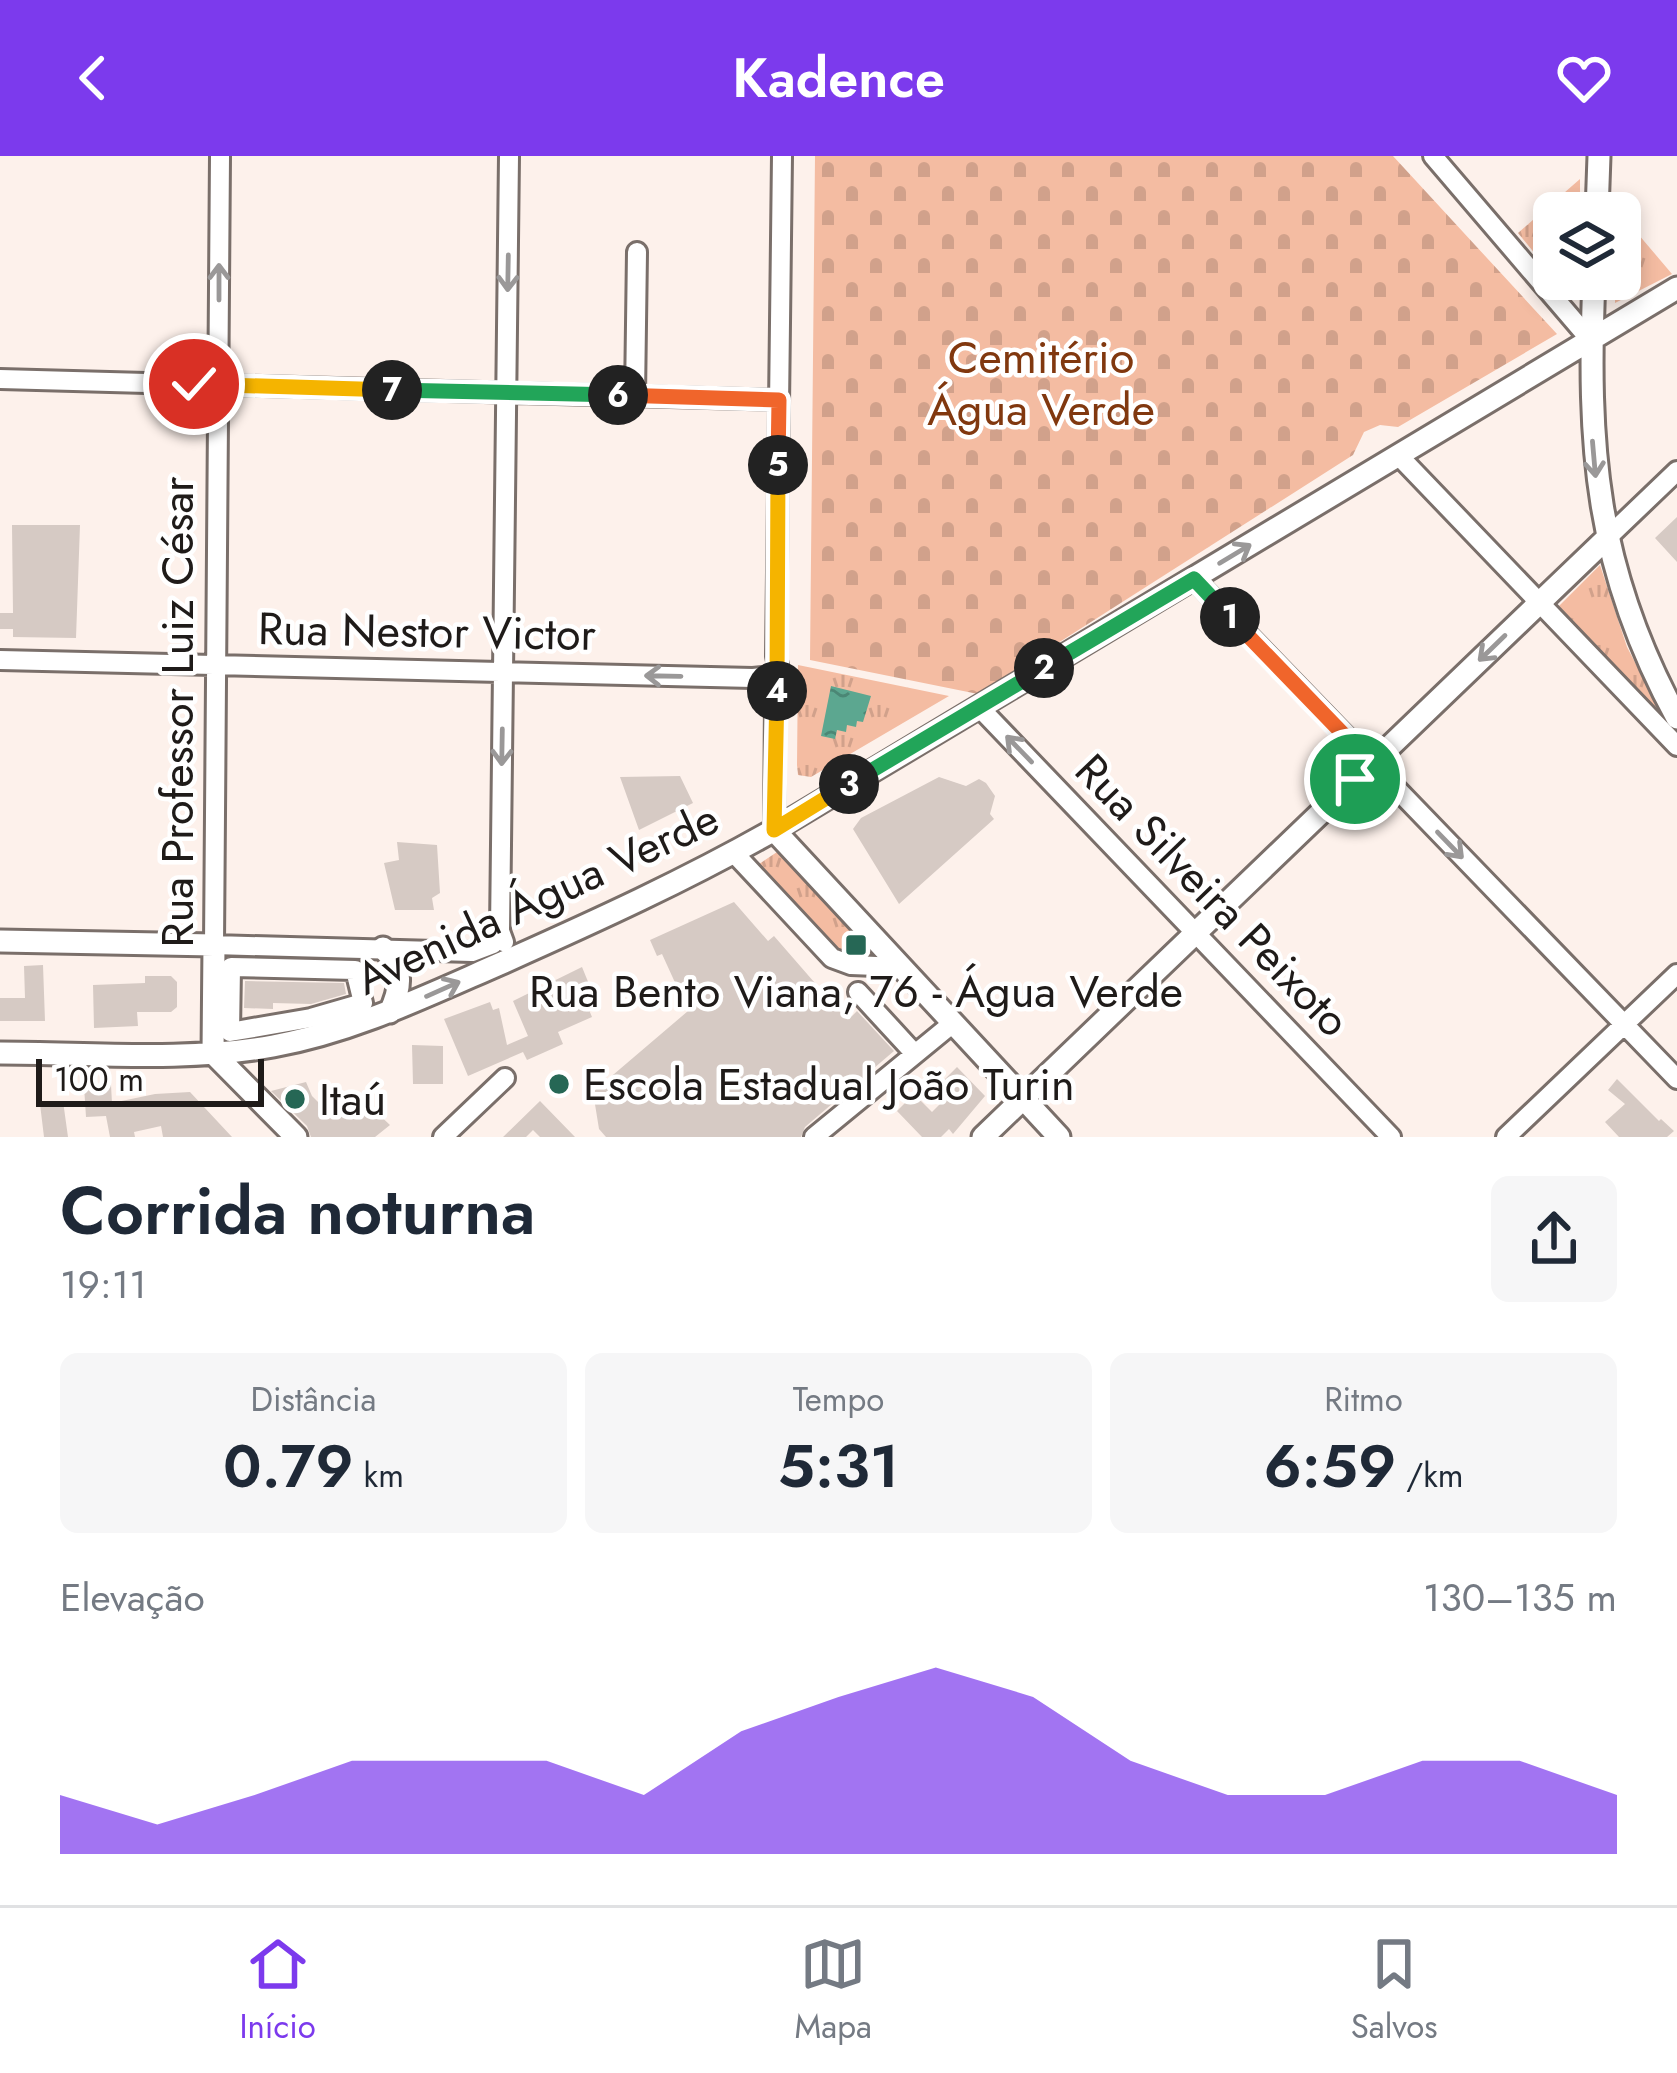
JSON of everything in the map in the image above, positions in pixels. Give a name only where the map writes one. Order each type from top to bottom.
[{"type":"main road","points":[[1598,192],[1599,156]]},
{"type":"main road","name":"Avenida Água Verde","points":[[0,1053],[213,1053],[300,1041],[390,1012],[518,956],[774,830],[1677,288]]},
{"type":"main road","points":[[1593,300],[1594,460],[1606,538],[1641,646],[1677,718]]},
{"type":"main road","points":[[983,1137],[1606,538]]},
{"type":"main road","points":[[774,830],[1059,1137]]},
{"type":"main road","points":[[0,941],[214,945]]},
{"type":"main road","name":"Rua Professor Luiz César","points":[[213,1053],[214,945]]},
{"type":"main road","points":[[383,948],[399,974],[398,994],[390,1012]]},
{"type":"main road","points":[[213,1053],[296,1137]]},
{"type":"street","name":"Rua Professor Luiz César","points":[[214,945],[220,156]]},
{"type":"street","points":[[214,945],[477,952],[493,944],[500,931],[509,156]]},
{"type":"street","points":[[774,830],[775,701],[780,675],[776,656],[782,156]]},
{"type":"street","points":[[1433,156],[1592,342]]},
{"type":"street","points":[[635,396],[637,252]]},
{"type":"street","points":[[0,379],[779,400]]},
{"type":"street","points":[[1399,456],[1677,746]]},
{"type":"street","points":[[1606,538],[1677,471]]},
{"type":"street","points":[[1194,579],[1677,1078]]},
{"type":"street","name":"Rua Nestor Victor","points":[[0,660],[780,675]]},
{"type":"street","name":"Rua Silveira Peixoto","points":[[979,707],[1391,1137]]},
{"type":"street","points":[[734,853],[832,958],[851,965],[902,967]]},
{"type":"street","points":[[500,931],[518,956]]},
{"type":"street","points":[[231,967],[355,970],[363,1003],[230,1032],[231,967]]},
{"type":"street","points":[[1506,1137],[1677,974]]},
{"type":"street","points":[[858,992],[916,1054]]},
{"type":"street","points":[[814,1137],[953,1023]]},
{"type":"street","points":[[443,1137],[505,1078]]},
{"type":"green space","name":"Cemitério Água Verde","points":[[815,156],[1393,156],[1557,334],[1398,427],[1380,425],[1364,432],[1353,455],[978,694],[810,660]]},
{"type":"green space","points":[[1580,179],[1580,192],[1565,192]]},
{"type":"green space","points":[[1533,220],[1533,251],[1518,233]]},
{"type":"green space","points":[[1641,237],[1672,274],[1641,290]]},
{"type":"green space","points":[[1600,565],[1627,647],[1667,724],[1556,609]]},
{"type":"green space","points":[[798,665],[949,696],[811,777],[798,775]]},
{"type":"green space","points":[[777,852],[878,959],[842,957],[756,866]]},
{"type":"water","points":[[831,686],[871,696],[863,722],[857,721],[856,727],[847,725],[846,732],[837,730],[835,739],[821,736]]},
{"type":"building","points":[[1677,517],[1677,562],[1655,538]]},
{"type":"building","points":[[12,525],[80,525],[76,638],[13,637],[13,629],[0,629],[0,613],[13,613]]},
{"type":"building","points":[[680,776],[693,803],[639,830],[620,777]]},
{"type":"building","points":[[939,777],[966,786],[979,779],[986,783],[995,796],[990,814],[994,819],[899,904],[853,829],[861,818]]},
{"type":"building","points":[[397,842],[437,845],[440,893],[432,898],[434,910],[395,910],[384,863],[399,860]]},
{"type":"building","points":[[734,902],[768,941],[774,936],[841,1013],[846,1009],[852,1016],[857,1011],[894,1051],[805,1127],[801,1137],[606,1137],[599,1129],[593,1092],[688,1011],[662,954],[657,956],[650,940]]},
{"type":"building","points":[[43,965],[45,1021],[0,1021],[0,998],[25,998],[24,966]]},
{"type":"building","points":[[582,967],[591,989],[582,993],[592,1017],[558,1032],[563,1044],[527,1060],[523,1052],[468,1076],[444,1019],[490,1002],[493,1010],[499,1008],[507,1045],[528,1036],[513,1001]]},
{"type":"building","points":[[145,976],[171,976],[177,982],[177,1007],[171,1012],[137,1012],[138,1026],[94,1028],[93,985],[145,983]]},
{"type":"building","points":[[245,981],[344,983],[346,994],[311,1004],[244,1008]]},
{"type":"building","points":[[412,1045],[443,1046],[443,1084],[413,1084]]},
{"type":"building","points":[[957,1067],[985,1096],[953,1134],[949,1129],[941,1137],[922,1137],[897,1111],[914,1094],[932,1112],[952,1092],[942,1082]]},
{"type":"building","points":[[1617,1079],[1674,1131],[1667,1137],[1619,1137],[1605,1122],[1625,1104],[1608,1090]]},
{"type":"building","points":[[306,1082],[330,1114],[358,1095],[390,1125],[375,1137],[311,1137],[307,1126],[271,1091]]},
{"type":"building","points":[[111,1085],[112,1103],[190,1092],[232,1137],[163,1137],[161,1126],[134,1132],[135,1137],[110,1137],[106,1116],[86,1117],[84,1086]]},
{"type":"building","points":[[63,1101],[68,1137],[44,1137],[40,1104]]},
{"type":"building","points":[[540,1101],[575,1137],[540,1137],[533,1130],[526,1137],[503,1137]]},
{"type":"place","name":"Rua Bento Viana, 76 - Água Verde","points":[[856,945]]},
{"type":"place","name":"Escola Estadual João Turin","points":[[559,1084]]},
{"type":"place","name":"Itaú","points":[[295,1099]]},
{"type":"route","points":[[194,384],[779,400],[776,656],[780,675],[775,701],[774,830],[1194,579],[1372,764],[1355,779]]}]
